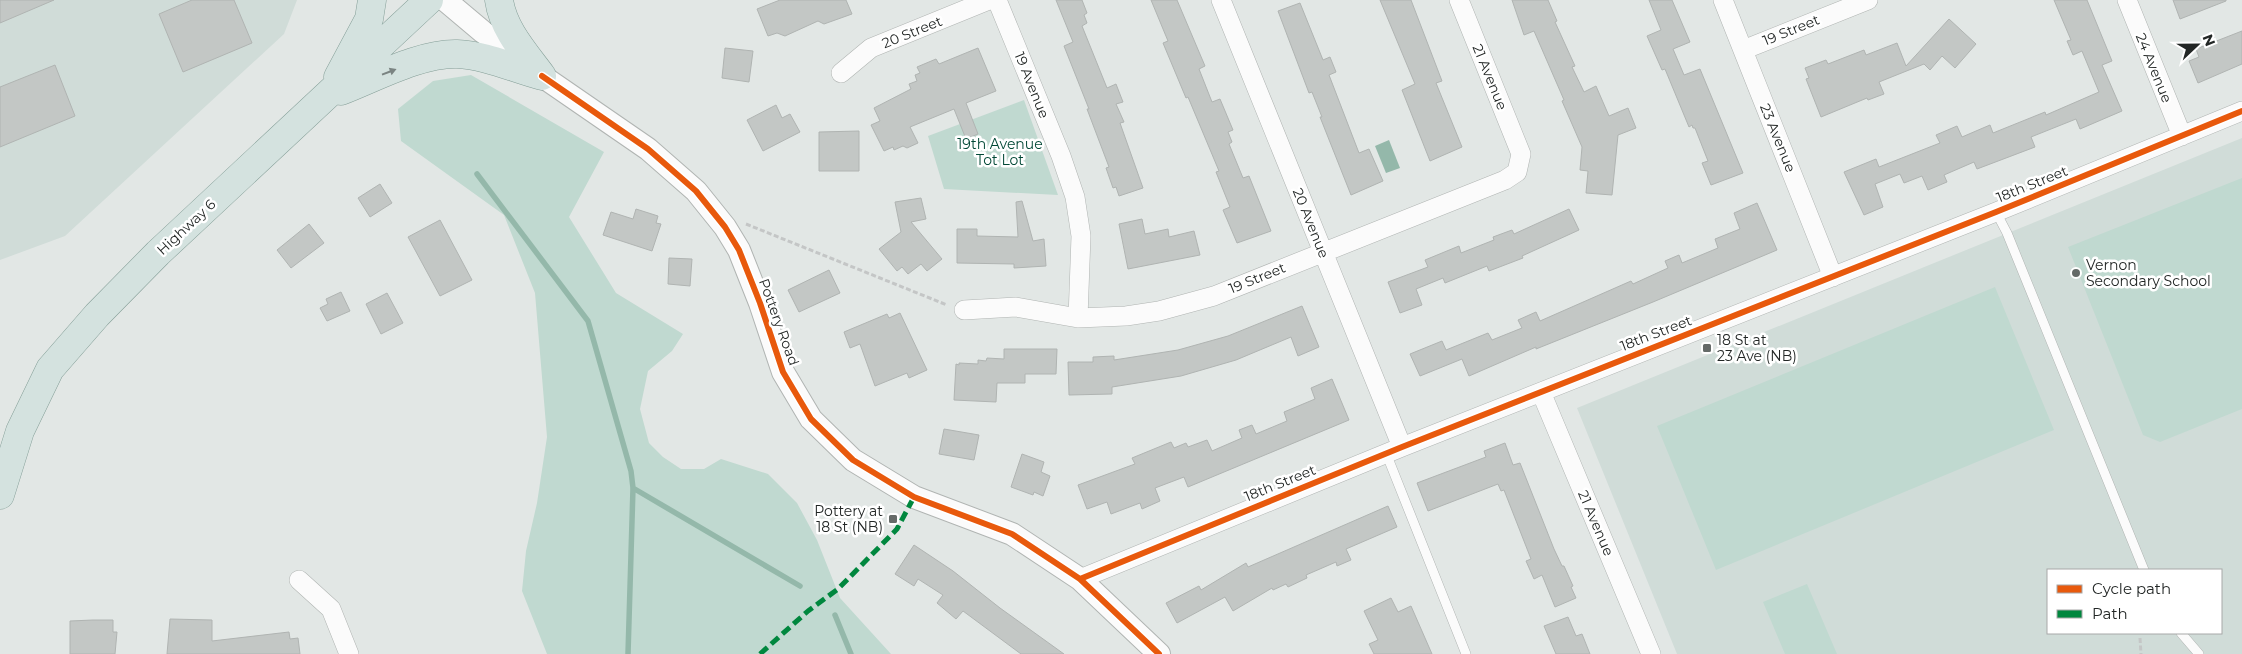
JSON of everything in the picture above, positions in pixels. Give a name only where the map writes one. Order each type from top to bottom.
[{"type":"main road","points":[[328,96],[369,19],[372,0]]},
{"type":"main road","name":"Highway 6","points":[[0,495],[20,431],[50,369],[97,315],[158,253],[429,0]]},
{"type":"main road","points":[[499,0],[501,14],[511,33],[542,76]]},
{"type":"main road","points":[[328,96],[435,56],[458,54],[542,76]]},
{"type":"street","name":"Pottery Road","points":[[445,0],[483,32],[542,76],[648,149],[696,191],[725,227],[739,250],[783,372],[811,419],[853,460],[914,497],[1012,534],[1080,579],[1159,654]]},
{"type":"street","name":"20 Street","points":[[841,73],[871,48],[989,0]]},
{"type":"street","name":"19 Avenue","points":[[997,0],[1061,156],[1075,197],[1082,236],[1078,318]]},
{"type":"street","name":"20 Avenue","points":[[1221,0],[1323,253],[1394,450]]},
{"type":"street","name":"21 Avenue","points":[[1459,0],[1521,154]]},
{"type":"street","name":"23 Avenue","points":[[1723,0],[1833,277]]},
{"type":"street","name":"19 Street","points":[[1743,50],[1868,0]]},
{"type":"street","name":"24 Avenue","points":[[2127,0],[2182,136]]},
{"type":"street","name":"18th Street","points":[[1080,579],[1394,450],[1996,212],[2242,111]]},
{"type":"street","name":"19 Street","points":[[964,310],[1016,307],[1078,318],[1126,316],[1160,312],[1190,304],[1505,180],[1516,172],[1521,154]]},
{"type":"street","name":"21 Avenue","points":[[1541,392],[1651,654]]},
{"type":"street","points":[[299,580],[332,609],[350,654]]},
{"type":"lane","points":[[1996,212],[2007,233],[2144,569]]},
{"type":"lane","points":[[1394,450],[1466,654]]},
{"type":"lane","points":[[2182,634],[2199,654]]},
{"type":"path","points":[[725,227],[737,220],[933,300],[964,310]]},
{"type":"path","points":[[2140,638],[2141,654]]},
{"type":"shaded area","points":[[0,0],[297,0],[284,34],[65,236],[0,260]]},
{"type":"shaded area","name":"Vernon Secondary School","points":[[2242,138],[2242,654],[1677,654],[1577,408]]},
{"type":"shaded area","points":[[1389,140],[1400,168],[1386,173],[1375,146]]},
{"type":"green space","points":[[471,75],[604,152],[569,217],[616,293],[683,334],[672,351],[648,371],[640,409],[649,443],[663,457],[681,469],[704,469],[721,459],[768,474],[797,503],[817,540],[840,598],[891,654],[547,654],[522,591],[526,551],[537,503],[547,437],[535,293],[504,215],[401,141],[398,109],[433,81]]},
{"type":"green space","name":"19th Avenue Tot Lot","points":[[1024,100],[1058,195],[944,189],[928,136]]},
{"type":"green space","points":[[2242,178],[2242,409],[2160,442],[2143,435],[2068,247]]},
{"type":"green space","points":[[1995,287],[2054,430],[1716,570],[1657,426]]},
{"type":"green space","points":[[1807,584],[1837,654],[1785,654],[1763,602]]},
{"type":"building","points":[[0,0],[54,0],[0,23]]},
{"type":"building","points":[[192,0],[234,0],[252,43],[183,72],[159,14]]},
{"type":"building","points":[[780,0],[846,0],[852,14],[824,24],[818,21],[785,36],[777,33],[768,36],[757,9]]},
{"type":"building","points":[[1056,0],[1082,0],[1087,13],[1084,15],[1087,23],[1082,26],[1107,88],[1116,84],[1123,102],[1116,104],[1124,122],[1120,123],[1143,188],[1119,196],[1116,187],[1113,188],[1106,168],[1109,167],[1087,109],[1089,109],[1064,46],[1073,42]]},
{"type":"building","points":[[1151,0],[1177,0],[1205,66],[1199,69],[1212,102],[1220,99],[1233,130],[1228,132],[1232,142],[1229,144],[1243,178],[1249,176],[1271,231],[1237,243],[1223,210],[1230,207],[1216,172],[1219,171],[1163,43],[1168,41]]},
{"type":"building","points":[[1380,0],[1411,0],[1442,81],[1436,83],[1462,147],[1430,161],[1402,90],[1415,84]]},
{"type":"building","points":[[1512,0],[1548,0],[1557,21],[1555,22],[1575,66],[1572,67],[1584,92],[1596,86],[1609,116],[1628,108],[1636,128],[1618,135],[1612,195],[1586,193],[1588,171],[1580,170],[1582,147],[1562,101],[1564,100],[1534,31],[1524,35]]},
{"type":"building","points":[[1649,0],[1672,0],[1690,42],[1673,49],[1684,75],[1700,69],[1743,173],[1711,185],[1702,163],[1708,161],[1695,128],[1692,125],[1689,127],[1665,69],[1662,70],[1647,36],[1661,30]]},
{"type":"building","points":[[2054,0],[2087,0],[2112,61],[2102,65],[2122,111],[2080,129],[2076,119],[2031,137],[2035,147],[1977,169],[1974,162],[1944,175],[1947,182],[1928,190],[1922,176],[1904,183],[1900,174],[1875,184],[1883,207],[1864,215],[1844,172],[1876,159],[1879,167],[1940,143],[1936,135],[1957,126],[1962,137],[1990,125],[1993,133],[2045,112],[2046,115],[2099,92],[2082,51],[2073,55],[2067,41],[2071,40]]},
{"type":"building","points":[[2173,0],[2226,0],[2226,1],[2180,19]]},
{"type":"building","points":[[1300,3],[1323,60],[1330,57],[1336,72],[1329,75],[1359,153],[1369,149],[1383,181],[1351,195],[1320,117],[1322,117],[1312,92],[1309,93],[1278,11]]},
{"type":"building","points":[[1949,19],[1976,44],[1955,68],[1942,56],[1930,70],[1924,64],[1879,82],[1884,94],[1868,100],[1867,98],[1821,117],[1806,79],[1809,78],[1805,68],[1826,60],[1828,64],[1864,50],[1866,55],[1897,43],[1906,66]]},
{"type":"building","points":[[2242,31],[2242,64],[2198,83],[2189,61],[2199,57],[2196,49]]},
{"type":"building","points":[[725,48],[753,51],[749,82],[722,78]]},
{"type":"building","points":[[978,48],[996,91],[966,103],[978,134],[966,139],[954,109],[910,127],[918,143],[907,148],[903,146],[894,150],[893,147],[884,151],[871,125],[880,121],[874,108],[911,89],[909,84],[917,81],[915,75],[920,73],[917,67],[936,59],[939,64]]},
{"type":"building","points":[[55,65],[75,116],[0,147],[0,87]]},
{"type":"building","points":[[776,105],[782,118],[790,114],[800,132],[763,151],[747,120]]},
{"type":"building","points":[[859,131],[859,171],[819,171],[819,132]]},
{"type":"building","points":[[380,184],[392,203],[370,217],[358,198]]},
{"type":"building","points":[[921,198],[926,219],[911,222],[942,259],[927,271],[921,264],[908,274],[902,267],[897,271],[879,249],[901,232],[895,202]]},
{"type":"building","points":[[1022,201],[1033,241],[1044,239],[1046,266],[1014,268],[1014,264],[957,263],[957,229],[977,229],[977,236],[1018,237],[1016,202]]},
{"type":"building","points":[[1757,203],[1777,250],[1469,376],[1462,359],[1420,376],[1410,354],[1442,341],[1446,350],[1488,333],[1492,340],[1522,328],[1518,320],[1536,312],[1540,321],[1631,281],[1633,284],[1668,268],[1665,261],[1679,255],[1682,263],[1718,248],[1715,239],[1740,229],[1734,213]]},
{"type":"building","points":[[636,209],[658,216],[656,223],[661,224],[652,251],[603,235],[611,212],[633,219]]},
{"type":"building","points":[[1569,209],[1579,230],[1522,256],[1523,258],[1489,271],[1487,266],[1445,283],[1443,278],[1416,289],[1422,305],[1400,313],[1388,282],[1428,267],[1425,260],[1459,246],[1461,253],[1494,240],[1493,237],[1512,230],[1514,234]]},
{"type":"building","points":[[1142,219],[1145,234],[1168,229],[1169,237],[1194,231],[1200,255],[1128,269],[1119,224]]},
{"type":"building","points":[[440,220],[472,280],[440,296],[408,237]]},
{"type":"building","points":[[309,224],[324,243],[291,268],[277,250]]},
{"type":"building","points":[[669,258],[692,259],[690,286],[668,284]]},
{"type":"building","points":[[829,270],[840,293],[799,312],[788,290]]},
{"type":"building","points":[[341,292],[350,311],[327,321],[320,308],[328,304],[326,299]]},
{"type":"building","points":[[387,293],[403,323],[381,334],[366,304]]},
{"type":"building","points":[[1302,306],[1319,347],[1298,356],[1291,337],[1236,360],[1181,376],[1112,387],[1112,394],[1069,395],[1068,362],[1093,362],[1093,357],[1114,356],[1114,360],[1178,350],[1228,336]]},
{"type":"building","points":[[900,313],[927,370],[909,378],[907,373],[875,386],[860,344],[850,348],[844,332],[887,314],[889,318]]},
{"type":"building","points":[[1004,349],[1057,349],[1056,374],[1025,374],[1025,383],[997,383],[996,402],[954,400],[956,364],[978,364],[978,360],[986,361],[987,358],[1004,359]]},
{"type":"building","points":[[1332,379],[1349,420],[1188,487],[1184,477],[1155,488],[1160,501],[1142,509],[1140,503],[1111,514],[1107,502],[1087,509],[1078,485],[1135,464],[1132,458],[1171,442],[1174,448],[1186,443],[1188,447],[1207,440],[1212,451],[1242,438],[1239,430],[1252,425],[1256,434],[1287,421],[1284,412],[1315,399],[1311,388]]},
{"type":"building","points":[[944,429],[979,435],[974,460],[939,454]]},
{"type":"building","points":[[1505,443],[1513,465],[1520,463],[1554,549],[1573,586],[1571,587],[1576,598],[1555,607],[1542,575],[1534,579],[1526,561],[1531,559],[1504,490],[1501,491],[1498,484],[1428,511],[1417,483],[1486,457],[1484,451]]},
{"type":"building","points":[[1022,454],[1044,462],[1041,472],[1050,476],[1043,496],[1034,492],[1033,495],[1011,487]]},
{"type":"building","points":[[1388,506],[1397,527],[1346,549],[1351,560],[1337,566],[1336,562],[1306,575],[1307,578],[1288,587],[1286,584],[1273,590],[1272,588],[1233,611],[1225,597],[1177,623],[1166,603],[1199,586],[1201,590],[1246,563],[1248,567]]},
{"type":"building","points":[[914,545],[953,571],[1064,654],[1021,654],[963,611],[956,619],[937,603],[943,595],[918,579],[914,586],[895,574]]},
{"type":"building","points":[[1391,598],[1398,612],[1411,606],[1432,654],[1374,654],[1369,644],[1378,640],[1364,611]]},
{"type":"building","points":[[1568,617],[1576,636],[1582,634],[1590,654],[1556,654],[1544,626]]},
{"type":"building","points":[[170,619],[212,620],[212,641],[289,632],[290,639],[298,638],[300,654],[167,654]]},
{"type":"building","points":[[113,620],[113,632],[117,632],[115,654],[70,654],[70,621]]},
{"type":"waterway","points":[[477,174],[588,321],[631,471],[633,488],[628,654]]},
{"type":"waterway","points":[[633,488],[800,586]]},
{"type":"waterway","points":[[835,615],[851,654]]},
{"type":"marked path","points":[[760,654],[808,611],[838,589],[897,529],[914,497]]},
{"type":"cycle path","points":[[542,76],[648,149],[696,191],[725,227],[739,250],[760,303],[783,372],[811,419],[853,460],[914,497],[1012,534],[1080,579],[1159,654]]},
{"type":"cycle path","points":[[1080,579],[1402,447],[1996,212],[2242,111]]},
{"type":"place","name":"Vernon Secondary School","points":[[2076,273]]},
{"type":"place","name":"18 St at 23 Ave (NB)","points":[[1707,348]]},
{"type":"place","name":"Pottery at 18 St (NB)","points":[[893,519]]}]
